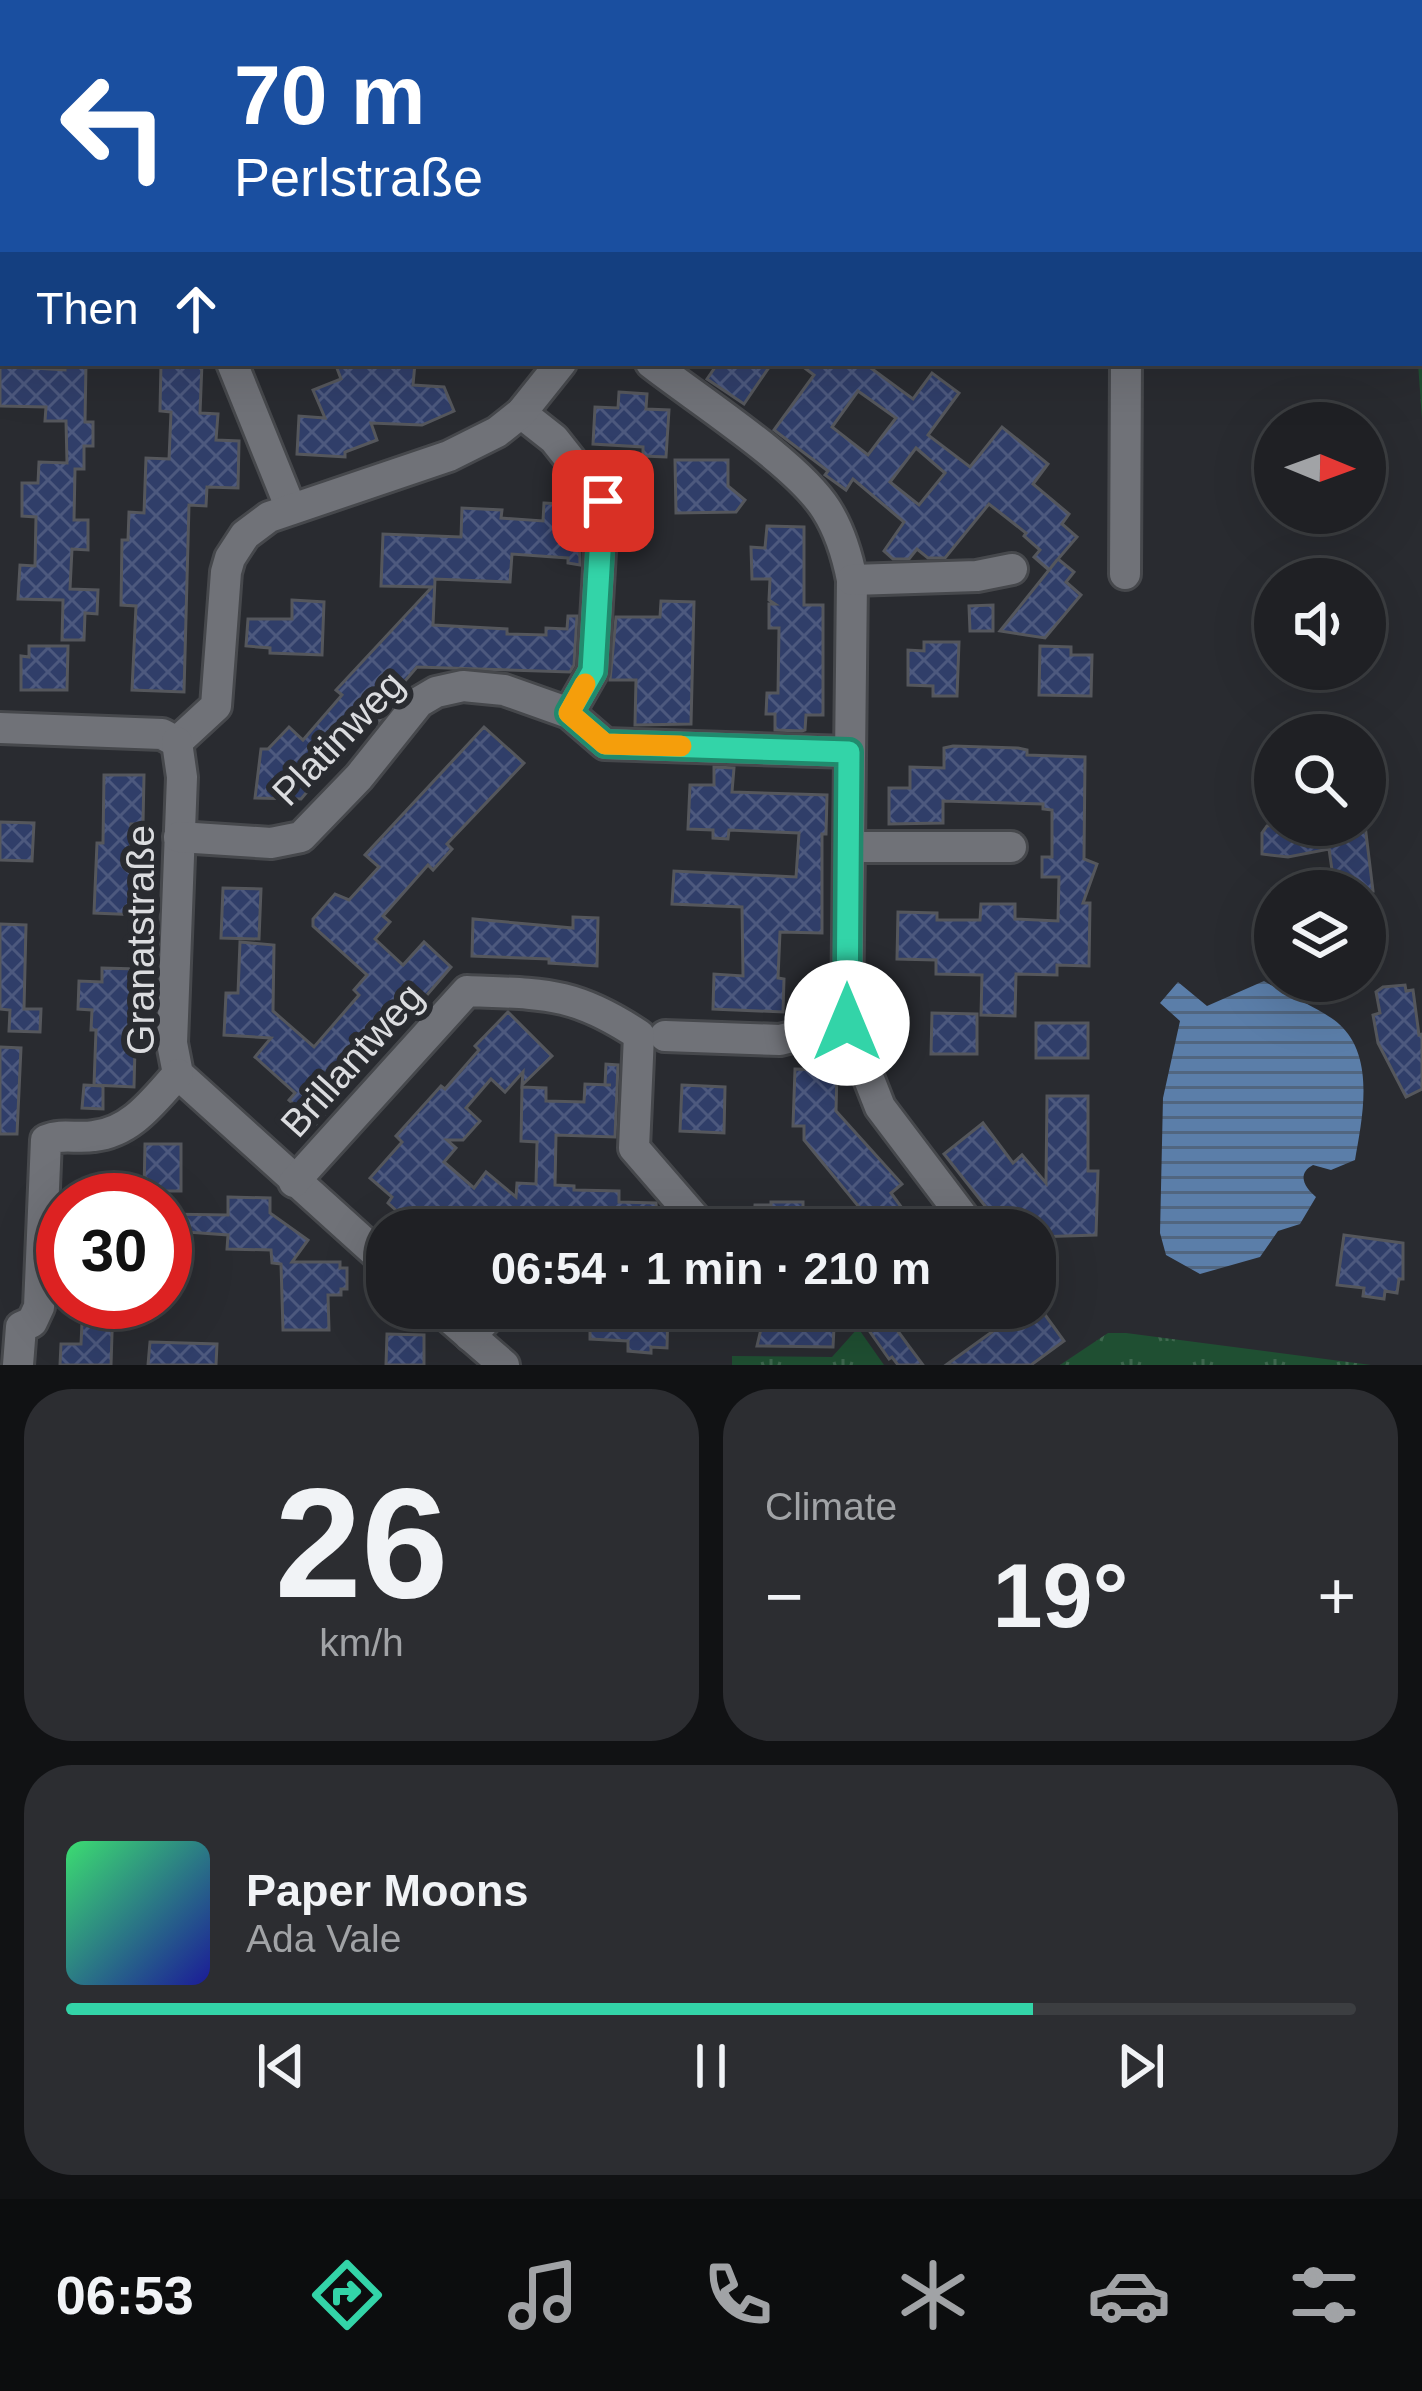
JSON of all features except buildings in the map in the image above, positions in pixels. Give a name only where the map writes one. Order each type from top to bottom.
[{"type":"street","points":[[233,366],[291,509]]},
{"type":"street","points":[[0,728],[162,734],[177,742],[216,706],[223,592],[230,558],[255,526],[291,509],[449,456],[497,432],[521,412],[559,366]]},
{"type":"street","points":[[655,366],[803,481],[825,507],[845,545],[852,580],[847,1023],[880,1107],[957,1209]]},
{"type":"street","points":[[1125,574],[1126,366]]},
{"type":"street","points":[[521,412],[554,439],[603,501],[593,671],[569,713]]},
{"type":"street","points":[[852,580],[976,576],[1012,569]]},
{"type":"street","name":"Platinweg","points":[[178,837],[271,843],[301,837],[419,702],[463,686],[504,690],[569,713],[605,744],[849,752]]},
{"type":"street","name":"Granatstraße","points":[[177,742],[182,777],[172,1043],[178,1074],[366,1245]]},
{"type":"street","points":[[849,847],[1011,847]]},
{"type":"street","name":"Brillantweg","points":[[294,1182],[467,991],[560,995],[609,1015],[639,1035],[634,1148],[687,1209]]},
{"type":"street","points":[[665,1036],[781,1040],[847,1023]]},
{"type":"street","points":[[18,1365],[30,1317],[46,1140],[59,1135],[90,1137],[128,1125],[178,1074]]},
{"type":"street","points":[[462,1329],[504,1365]]},
{"type":"street","points":[[470,1336],[477,1329]]},
{"type":"green space","points":[[1418,366],[1422,366],[1422,419]]},
{"type":"green space","points":[[859,1329],[884,1365],[732,1365],[732,1356],[832,1357]]},
{"type":"green space","points":[[1108,1333],[1126,1333],[1371,1365],[1060,1365]]},
{"type":"water","points":[[1178,982],[1207,1006],[1254,985],[1254,1002],[1302,1002],[1333,1019],[1351,1038],[1363,1089],[1355,1160],[1331,1170],[1313,1165],[1308,1169],[1304,1181],[1316,1197],[1300,1224],[1278,1231],[1260,1257],[1200,1274],[1166,1255],[1160,1233],[1163,1098],[1180,1021],[1160,1003]]},
{"type":"slow traffic","points":[[585,684],[569,713],[605,744],[681,746]]},
{"type":"route","points":[[603,501],[593,671],[569,713],[605,744],[849,752],[847,1023]]}]
